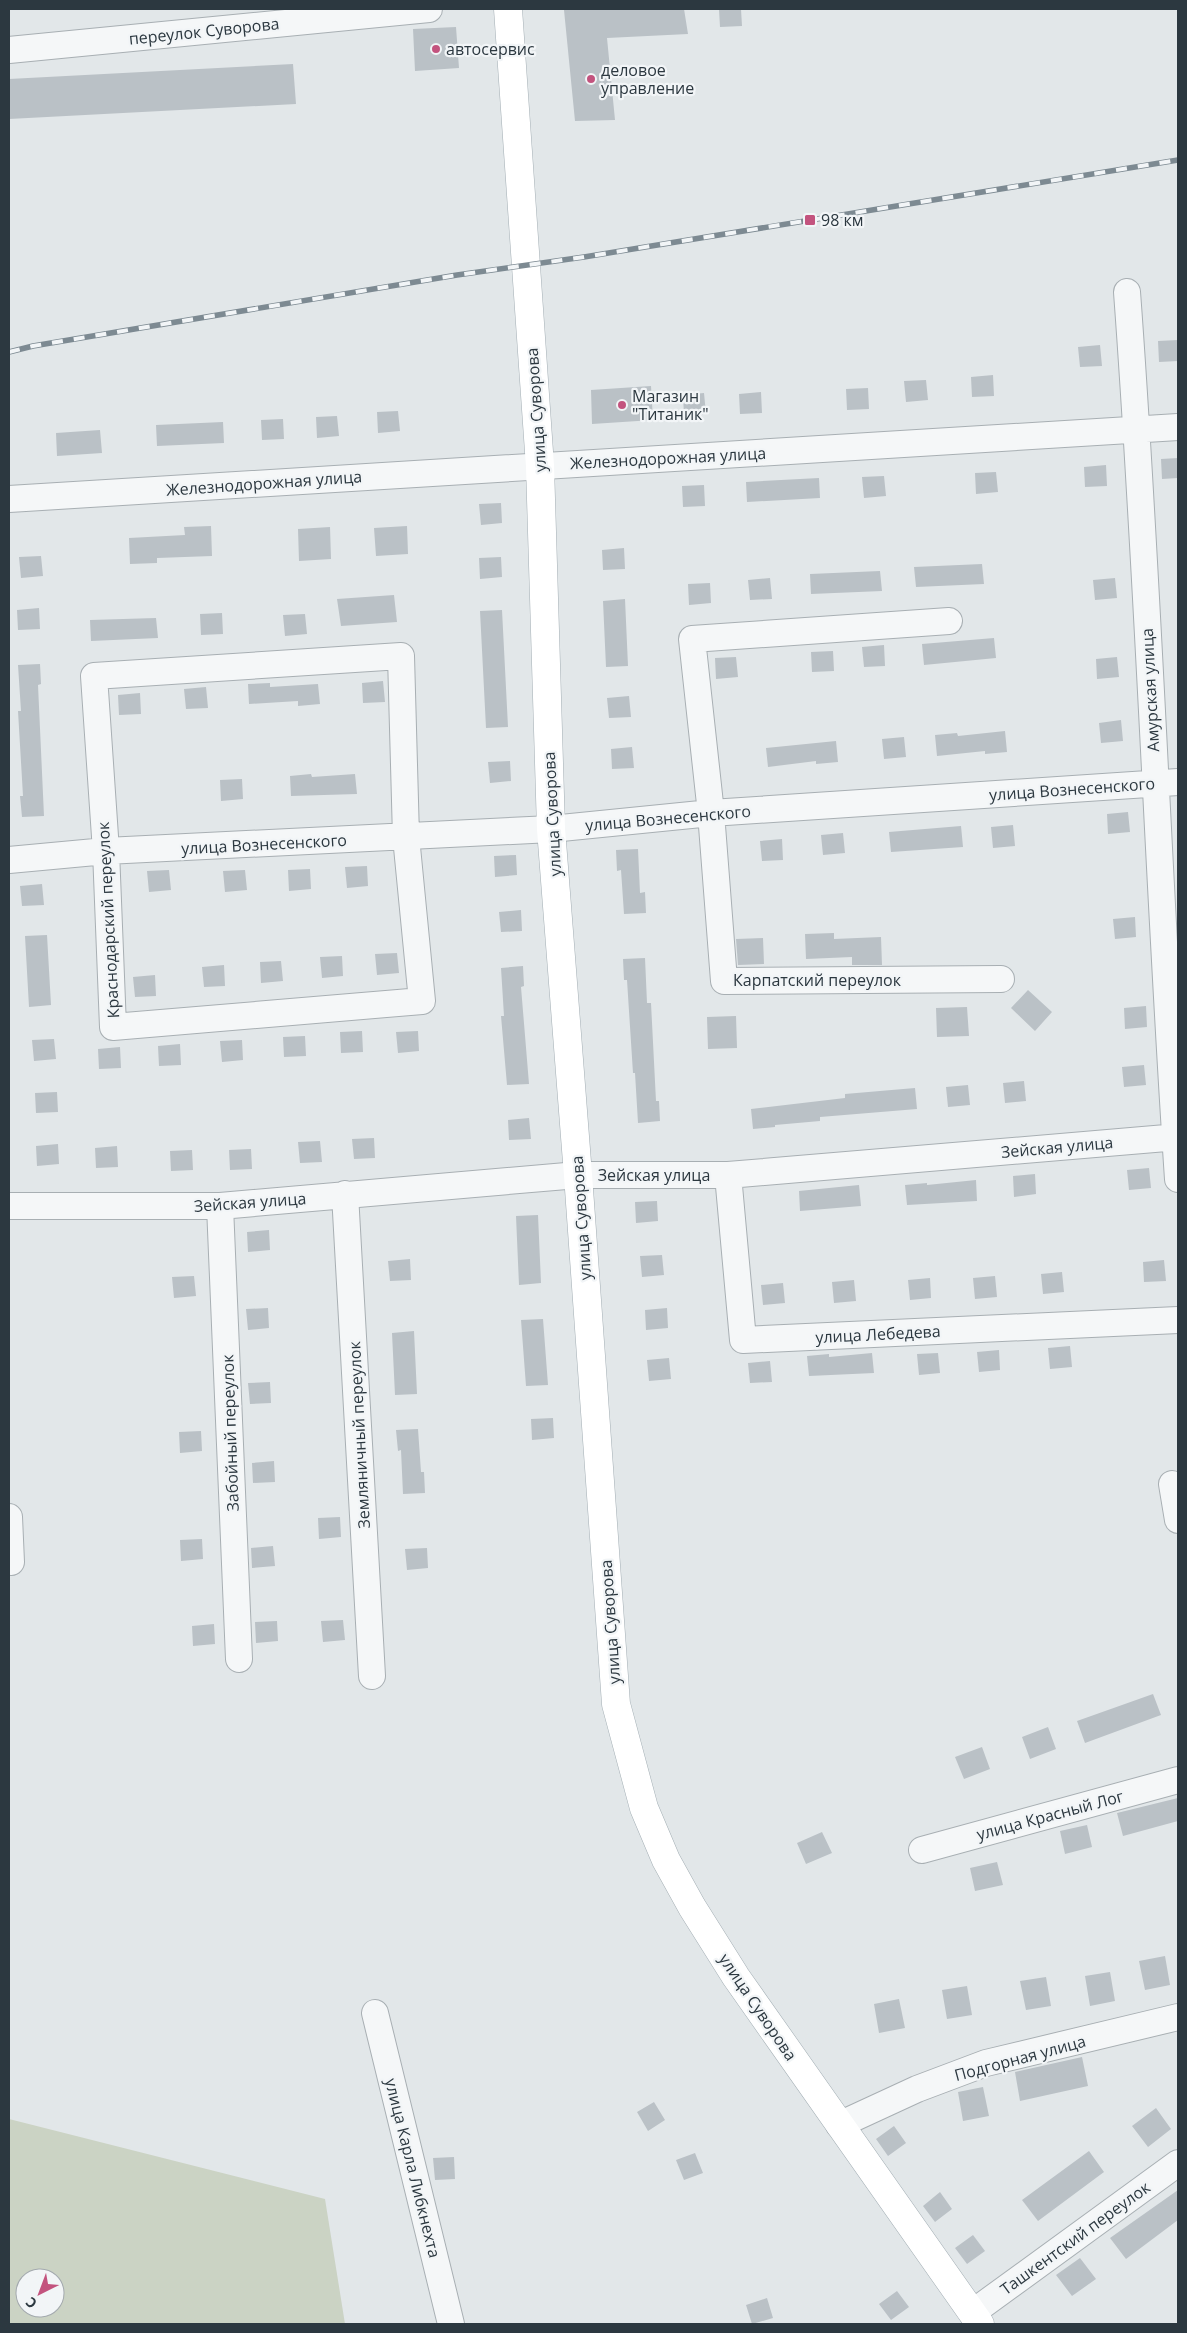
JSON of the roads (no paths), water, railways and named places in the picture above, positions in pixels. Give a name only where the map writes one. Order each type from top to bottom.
[{"type":"main road","name":"улица Суворова","points":[[508,9],[540,466],[551,829],[616,1704],[630,1762],[644,1808],[666,1860],[692,1907],[736,1977],[976,2318]]},
{"type":"street","name":"переулок Суворова","points":[[9,50],[429,9]]},
{"type":"street","name":"Амурская улица","points":[[1127,292],[1166,783],[1178,1179]]},
{"type":"street","name":"Железнодорожная улица","points":[[9,499],[1178,428]]},
{"type":"street","name":"Карпатский переулок","points":[[949,622],[692,638],[711,813],[724,981],[1001,979]]},
{"type":"street","name":"Краснодарский переулок","points":[[401,656],[406,837],[422,1001],[113,1027],[106,851],[94,676],[401,656]]},
{"type":"street","name":"улица Вознесенского","points":[[9,860],[106,851],[551,829],[711,813],[1166,783]]},
{"type":"street","name":"Зейская улица","points":[[9,1206],[220,1206],[578,1176],[728,1175],[1177,1137]]},
{"type":"street","name":"улица Лебедева","points":[[728,1175],[743,1340],[1178,1320]]},
{"type":"street","name":"Земляничный переулок","points":[[346,1194],[372,1676]]},
{"type":"street","name":"Забойный переулок","points":[[220,1206],[239,1659]]},
{"type":"street","points":[[1172,1484],[1178,1520]]},
{"type":"street","points":[[9,1517],[11,1562]]},
{"type":"street","name":"улица Красный Лог","points":[[922,1850],[1178,1780]]},
{"type":"street","name":"улица Карла Либкнехта","points":[[375,2012],[451,2324]]},
{"type":"street","name":"Подгорная улица","points":[[839,2125],[917,2089],[986,2063],[1178,2017]]},
{"type":"street","name":"Ташкентский переулок","points":[[976,2318],[1178,2162]]},
{"type":"railway","points":[[9,352],[33,346],[457,275],[584,257],[1178,160]]},
{"type":"place","name":"автосервис","points":[[436,49]]},
{"type":"place","name":"деловое управление","points":[[591,79]]},
{"type":"place","name":"98 км","points":[[810,220]]},
{"type":"place","name":"Магазин \"Титаник\"","points":[[622,405]]}]
